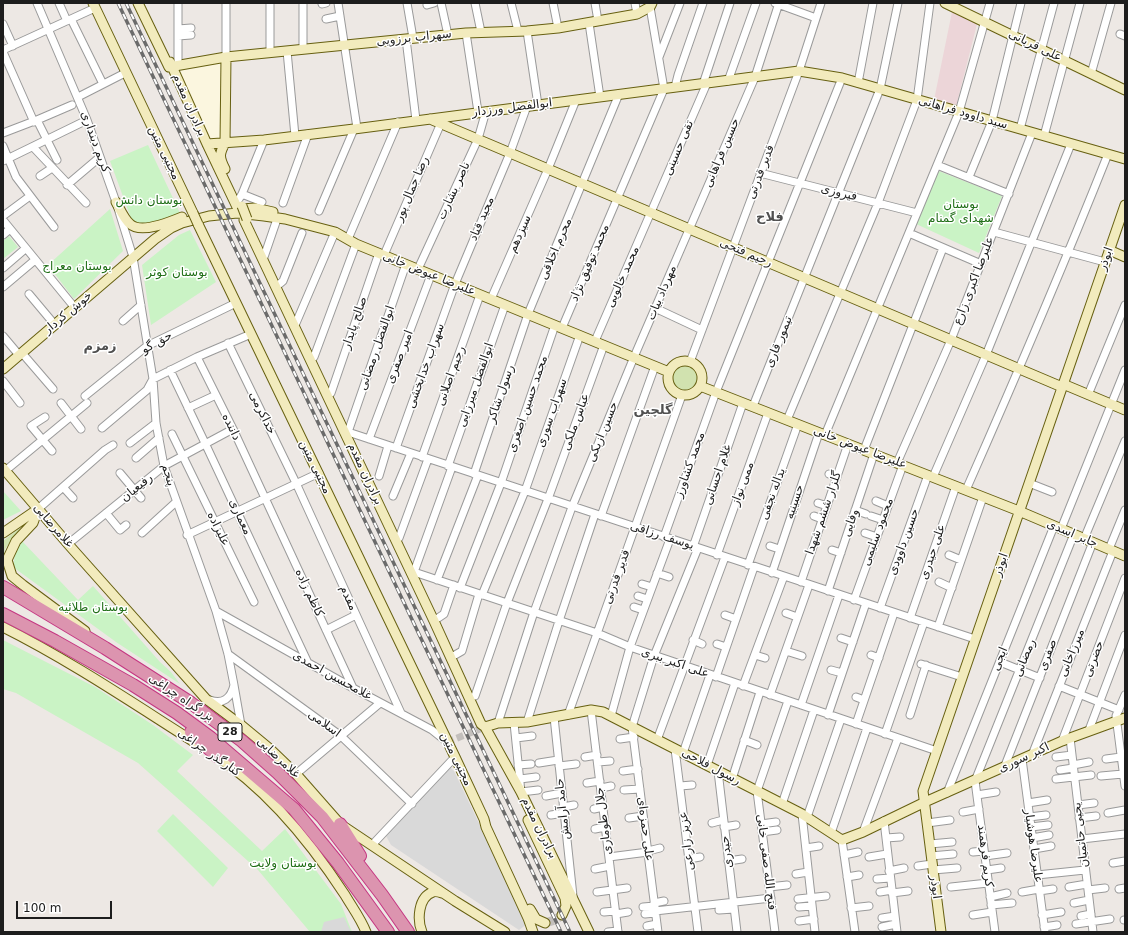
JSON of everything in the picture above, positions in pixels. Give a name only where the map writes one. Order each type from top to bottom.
[{"type":"highway","name":"بزرگراه چراغی","points":[[3,587],[105,648],[191,703],[242,741],[278,773],[322,817],[382,895],[408,932]]},
{"type":"highway","name":"بزرگراه چراغی","points":[[3,614],[94,662],[133,685],[177,713],[212,738],[294,809],[338,863],[388,932]]},
{"type":"highway","points":[[94,662],[122,686],[195,735],[217,756]]},
{"type":"highway","points":[[340,824],[382,895]]},
{"type":"highway","name":"بزرگراه چراغی","points":[[338,863],[339,870],[380,932]]},
{"type":"street","name":"کریم دینداری","points":[[37,3],[87,120],[134,257]]},
{"type":"street","points":[[59,3],[103,84]]},
{"type":"street","name":"برادران مقدم","points":[[138,3],[173,66]]},
{"type":"street","name":"برادران مقدم","points":[[142,3],[173,66],[207,144],[239,202],[245,219],[276,287],[313,358],[472,698],[485,721],[485,727],[521,792],[589,932]]},
{"type":"street","points":[[173,66],[178,32],[178,3]]},
{"type":"street","points":[[226,3],[226,143],[221,151],[220,159],[239,202]]},
{"type":"street","points":[[270,3],[270,52]]},
{"type":"street","points":[[303,3],[303,49]]},
{"type":"street","points":[[319,212],[355,128],[345,45],[338,3]]},
{"type":"street","points":[[407,3],[416,120]]},
{"type":"street","points":[[441,3],[448,35]]},
{"type":"street","points":[[475,3],[481,32]]},
{"type":"street","points":[[512,3],[523,31],[538,105]]},
{"type":"street","points":[[553,3],[558,28]]},
{"type":"street","points":[[595,3],[594,22],[600,97]]},
{"type":"street","points":[[635,3],[637,14]]},
{"type":"street","points":[[659,59],[680,3]]},
{"type":"street","points":[[675,88],[678,75],[703,3]]},
{"type":"street","name":"تقی حسینی","points":[[652,213],[705,84],[730,3]]},
{"type":"street","points":[[728,81],[756,3]]},
{"type":"street","name":"قدیر قدرتی","points":[[690,362],[799,71],[822,3]]},
{"type":"street","points":[[858,83],[873,3]]},
{"type":"street","name":"تیمور قاری","points":[[753,406],[880,89],[898,3]]},
{"type":"street","points":[[787,420],[878,203],[917,100],[930,3]]},
{"type":"street","name":"علی قربانی","points":[[945,3],[957,6],[984,22],[1125,90]]},
{"type":"street","name":"حسینیه","points":[[772,572],[784,535],[822,434],[877,309],[959,112],[990,3]]},
{"type":"street","points":[[969,177],[992,121],[1021,3]]},
{"type":"street","points":[[1020,129],[1054,3]]},
{"type":"street","points":[[1044,136],[1080,3]]},
{"type":"street","points":[[1091,74],[1111,3]]},
{"type":"street","points":[[777,4],[816,18]]},
{"type":"street","name":"حسین فراهانی","points":[[689,229],[755,77],[777,4]]},
{"type":"street","points":[[57,160],[35,121],[3,51],[69,20],[94,5]]},
{"type":"street","name":"مجتبی متین","points":[[94,5],[125,73],[448,742],[534,932]]},
{"type":"street","points":[[651,5],[664,89]]},
{"type":"street","name":"سهراب برزویی","points":[[173,66],[226,56],[466,33],[558,28],[637,14],[651,5]]},
{"type":"street","points":[[326,19],[340,16]]},
{"type":"street","points":[[3,24],[13,46]]},
{"type":"street","points":[[178,32],[191,32]]},
{"type":"street","points":[[466,33],[482,112]]},
{"type":"street","points":[[287,51],[295,136]]},
{"type":"street","name":"ابوالفضل ورزدار","points":[[207,144],[264,140],[799,71]]},
{"type":"street","name":"سید داوود فراهانی","points":[[799,71],[842,78],[1125,159]]},
{"type":"street","points":[[78,97],[125,73]]},
{"type":"street","name":"محمد کشاورز","points":[[667,538],[716,392],[842,78]]},
{"type":"street","name":"محمد توفیق ‌نژاد","points":[[558,326],[617,198],[664,89]]},
{"type":"street","name":"محرم اخلاقی","points":[[528,314],[619,94]]},
{"type":"street","name":"سیزدهم","points":[[491,299],[548,169],[576,100]]},
{"type":"street","points":[[3,133],[72,105]]},
{"type":"street","name":"مجید قباد","points":[[455,284],[510,153],[527,106]]},
{"type":"street","name":"ناصر بشارت","points":[[418,269],[478,139],[482,112]]},
{"type":"street","name":"رحیم فتحی","points":[[429,118],[986,355],[1125,410]]},
{"type":"street","points":[[6,160],[87,120]]},
{"type":"street","points":[[348,239],[398,122]]},
{"type":"street","name":"رضا جمال پور","points":[[382,254],[441,123]]},
{"type":"street","name":"علیرضا اکبری زارع","points":[[900,464],[951,340],[1032,133]]},
{"type":"street","points":[[283,203],[308,134]]},
{"type":"street","points":[[239,202],[264,140]]},
{"type":"street","name":"حسین داوودی","points":[[880,608],[931,476],[986,355],[1071,144]]},
{"type":"street","points":[[3,146],[6,160],[16,177],[54,227]]},
{"type":"street","points":[[33,147],[86,204]]},
{"type":"street","points":[[966,490],[1020,369],[1108,154]]},
{"type":"street","points":[[67,185],[100,157]]},
{"type":"street","points":[[937,165],[1009,194]]},
{"type":"street","points":[[40,176],[52,168]]},
{"type":"street","name":"فیروزی","points":[[760,173],[917,213]]},
{"type":"street","points":[[3,216],[30,196]]},
{"type":"street","points":[[116,202],[128,223],[134,227],[153,227],[182,220]]},
{"type":"street","points":[[239,202],[262,202]]},
{"type":"street","name":"ابوذر","points":[[941,932],[923,791],[1125,204]]},
{"type":"street","name":"علیرضا عیوض خانی","points":[[182,220],[237,213],[285,219],[335,232],[356,244],[669,372]]},
{"type":"street","name":"محمد خالویی","points":[[595,341],[652,213]]},
{"type":"street","points":[[3,220],[75,308]]},
{"type":"street","name":"خوش کردار","points":[[3,369],[134,257],[182,220]]},
{"type":"street","points":[[263,257],[276,222]]},
{"type":"street","points":[[3,235],[10,229]]},
{"type":"street","name":"مهرداد بیات","points":[[634,358],[689,229]]},
{"type":"street","points":[[294,324],[335,232]]},
{"type":"street","points":[[994,232],[1105,262]]},
{"type":"street","points":[[276,287],[283,281],[302,233]]},
{"type":"street","points":[[909,233],[981,264]]},
{"type":"street","points":[[313,358],[356,244]]},
{"type":"street","points":[[3,268],[25,248]]},
{"type":"street","points":[[864,450],[944,248]]},
{"type":"street","points":[[1109,250],[1125,257]]},
{"type":"street","name":"صالح پایدار","points":[[329,394],[382,254]]},
{"type":"street","name":"پنجم","points":[[134,257],[153,379],[156,422],[164,466],[216,611],[228,654],[241,725]]},
{"type":"street","points":[[3,286],[35,260]]},
{"type":"street","name":"ابوالفضل رمضانی","points":[[347,433],[406,264]]},
{"type":"street","name":"امیر صفری","points":[[369,439],[431,274]]},
{"type":"street","name":"سهراب خدابخشی","points":[[396,448],[455,284]]},
{"type":"street","points":[[29,294],[55,325]]},
{"type":"street","name":"رحیم اصلانی","points":[[398,540],[480,294]]},
{"type":"street","name":"حق گو","points":[[4,470],[71,416],[86,399],[147,346],[236,303]]},
{"type":"street","points":[[123,321],[141,305]]},
{"type":"street","name":"ابوالفضل میرزایی","points":[[413,573],[505,305]]},
{"type":"street","points":[[1088,395],[1125,305]]},
{"type":"street","points":[[655,308],[702,330]]},
{"type":"street","name":"رسول شاکر","points":[[437,580],[476,475],[528,314]]},
{"type":"street","name":"محمد حسین اصغری","points":[[436,620],[444,614],[457,587],[501,483],[558,326]]},
{"type":"street","points":[[102,428],[147,390],[153,379],[197,357],[251,334]]},
{"type":"street","name":"سهراب سوری","points":[[453,656],[462,651],[481,594],[525,491],[580,335]]},
{"type":"street","points":[[3,336],[53,389]]},
{"type":"street","name":"خداکرمی","points":[[228,343],[296,483]]},
{"type":"street","name":"عباس ملکی","points":[[472,698],[506,603],[548,499],[604,345]]},
{"type":"street","name":"داننده","points":[[197,357],[265,497]]},
{"type":"street","name":"حسین ازبکی","points":[[572,507],[634,358]]},
{"type":"street","points":[[685,361],[690,362],[694,364],[700,372],[700,386],[692,393],[682,395],[673,390],[670,386],[669,372],[676,364],[685,361]]},
{"type":"street","points":[[528,722],[559,620],[655,366]]},
{"type":"street","name":"معماری","points":[[170,370],[206,443],[308,663]]},
{"type":"street","name":"ایجی","points":[[947,793],[1000,662],[1125,370]]},
{"type":"street","points":[[3,381],[20,403]]},
{"type":"street","name":"علیرضا عیوض خانی","points":[[700,386],[1019,511]]},
{"type":"street","points":[[188,408],[216,395]]},
{"type":"street","name":"قدیر قدرتی","points":[[568,715],[682,395]]},
{"type":"street","points":[[61,403],[81,429]]},
{"type":"street","name":"غلام احسانی","points":[[632,726],[673,600],[695,547],[744,403]]},
{"type":"street","name":"ممی نواز","points":[[684,666],[699,616],[721,556],[768,413]]},
{"type":"street","points":[[45,417],[31,426],[52,451]]},
{"type":"street","points":[[130,443],[156,422]]},
{"type":"street","name":"یداله نجفی","points":[[679,751],[726,648],[751,566],[756,542],[798,424]]},
{"type":"street","name":"رفیعیان","points":[[68,544],[164,466],[233,429]]},
{"type":"street","name":"یوسف رزاقی","points":[[347,433],[975,639]]},
{"type":"street","name":"علیزاده","points":[[172,434],[254,602]]},
{"type":"street","points":[[136,458],[159,438]]},
{"type":"street","name":"صفری","points":[[1004,768],[1040,678],[1125,440]]},
{"type":"street","name":"گلزار ششم شهدا","points":[[801,582],[848,444]]},
{"type":"street","points":[[3,534],[41,507],[105,450],[113,445]]},
{"type":"street","points":[[380,476],[388,446]]},
{"type":"street","points":[[394,496],[411,453]]},
{"type":"street","name":"وفایی","points":[[828,591],[874,454]]},
{"type":"street","name":"محمود سلیمی","points":[[854,600],[888,506],[900,464]]},
{"type":"street","name":"غلامرضایی","points":[[4,470],[41,507],[68,544],[206,699],[270,749],[296,774],[340,824],[501,931]]},
{"type":"street","points":[[120,473],[141,498]]},
{"type":"street","points":[[188,535],[318,473]]},
{"type":"street","points":[[829,474],[837,477]]},
{"type":"street","name":"مقدم","points":[[296,483],[401,713]]},
{"type":"street","points":[[1029,483],[1052,492]]},
{"type":"street","name":"علی حیدری","points":[[910,618],[956,486]]},
{"type":"street","points":[[63,487],[73,498]]},
{"type":"street","name":"کاظم زاده","points":[[265,497],[353,688]]},
{"type":"street","points":[[938,627],[983,497]]},
{"type":"street","points":[[876,501],[888,506]]},
{"type":"street","points":[[142,533],[176,502]]},
{"type":"street","points":[[818,503],[827,506]]},
{"type":"street","points":[[23,586],[12,576],[7,560],[16,541],[33,523],[41,507]]},
{"type":"street","points":[[498,723],[534,612],[572,507]]},
{"type":"street","points":[[855,510],[883,520]]},
{"type":"street","name":"میرزاخانی","points":[[1032,755],[1125,510]]},
{"type":"street","name":"جابر اسدی","points":[[1019,511],[1125,556]]},
{"type":"street","points":[[106,513],[120,530],[126,525]]},
{"type":"street","points":[[814,516],[822,519]]},
{"type":"street","points":[[776,532],[784,535]]},
{"type":"street","points":[[865,533],[877,537]]},
{"type":"street","name":"رمضانی","points":[[975,781],[1074,534]]},
{"type":"street","points":[[611,716],[630,647],[652,588],[667,538]]},
{"type":"street","points":[[756,542],[779,549]]},
{"type":"street","points":[[832,550],[841,553]]},
{"type":"street","points":[[949,555],[961,560]]},
{"type":"street","points":[[3,573],[83,629],[105,648]]},
{"type":"street","name":"علی اکبر ببری","points":[[413,573],[597,633],[654,656],[936,752]]},
{"type":"street","points":[[657,573],[669,577]]},
{"type":"street","points":[[743,686],[784,576]]},
{"type":"street","name":"حضرتی","points":[[1066,740],[1080,694],[1125,578]]},
{"type":"street","points":[[939,582],[952,588]]},
{"type":"street","points":[[642,584],[652,588]]},
{"type":"street","points":[[770,695],[809,585]]},
{"type":"street","points":[[801,706],[839,594]]},
{"type":"street","points":[[638,596],[648,599]]},
{"type":"street","points":[[828,715],[866,603]]},
{"type":"street","points":[[634,607],[643,610]]},
{"type":"street","name":"غلامحسین احمدی","points":[[216,611],[353,688],[432,730],[448,742]]},
{"type":"street","points":[[786,613],[798,617]]},
{"type":"street","points":[[856,724],[894,613]]},
{"type":"street","points":[[326,630],[356,615]]},
{"type":"street","points":[[725,615],[736,619]]},
{"type":"street","points":[[885,734],[924,622]]},
{"type":"street","name":"کنارگذر چراغی","points":[[3,626],[101,682],[217,756],[238,772],[280,810],[312,849],[362,922],[366,932]]},
{"type":"street","points":[[1089,730],[1125,635]]},
{"type":"street","points":[[841,638],[853,642]]},
{"type":"street","points":[[693,640],[702,644]]},
{"type":"street","points":[[717,644],[726,648]]},
{"type":"street","points":[[786,651],[802,656]]},
{"type":"street","name":"اسلامی","points":[[228,654],[341,736],[412,804]]},
{"type":"street","points":[[755,655],[765,658]]},
{"type":"street","points":[[871,655],[879,658]]},
{"type":"street","points":[[1000,662],[1040,678]]},
{"type":"street","points":[[910,715],[923,665],[962,677]]},
{"type":"street","points":[[657,740],[684,666]]},
{"type":"street","points":[[830,670],[842,674]]},
{"type":"street","points":[[707,765],[735,683]]},
{"type":"street","points":[[206,699],[215,702],[226,700],[230,696],[234,685]]},
{"type":"street","points":[[1059,686],[1119,710]]},
{"type":"street","points":[[732,779],[760,692]]},
{"type":"street","points":[[1125,695],[1116,716],[1121,719],[1123,747],[1121,757],[1125,786]]},
{"type":"street","points":[[856,697],[864,700]]},
{"type":"street","points":[[757,791],[788,701]]},
{"type":"street","points":[[296,774],[380,702]]},
{"type":"street","name":"رسول فلاحی","points":[[485,727],[498,723],[528,722],[591,710],[603,712],[804,815],[842,840]]},
{"type":"street","name":"جلال طوماری","points":[[591,710],[618,931]]},
{"type":"street","points":[[782,804],[814,710]]},
{"type":"street","name":"حامد آرامش","points":[[554,717],[558,763],[557,781],[563,803],[562,827],[573,900]]},
{"type":"street","points":[[815,932],[808,872],[804,815],[841,719]]},
{"type":"street","name":"اکبر سوری","points":[[925,802],[1089,730],[1121,719]]},
{"type":"street","points":[[514,723],[524,810],[565,898],[566,906],[562,915]]},
{"type":"street","name":"علی حمزه‌ای","points":[[632,726],[657,928]]},
{"type":"street","points":[[831,833],[867,728]]},
{"type":"street","points":[[516,738],[532,736]]},
{"type":"street","points":[[620,739],[634,737]]},
{"type":"street","points":[[863,832],[898,738]]},
{"type":"street","points":[[744,740],[757,745]]},
{"type":"street","name":"یحیی حاتمیان","points":[[1066,740],[1072,755],[1093,932]]},
{"type":"street","name":"عزیز زارعی","points":[[679,751],[680,786],[698,932]]},
{"type":"street","points":[[1056,757],[1072,755]]},
{"type":"street","points":[[372,845],[455,757]]},
{"type":"street","points":[[585,757],[610,761]]},
{"type":"street","points":[[1106,759],[1121,757]]},
{"type":"street","name":"علیرضا هوشیار","points":[[1022,759],[1044,930]]},
{"type":"street","points":[[1060,770],[1090,762]]},
{"type":"street","points":[[518,765],[535,763],[576,764]]},
{"type":"street","points":[[623,771],[638,768]]},
{"type":"street","name":"حیدری","points":[[718,771],[737,932]]},
{"type":"street","points":[[1056,779],[1091,775]]},
{"type":"street","points":[[1102,776],[1124,776]]},
{"type":"street","points":[[520,779],[536,777]]},
{"type":"street","name":"کریم فرهمند","points":[[975,781],[995,932]]},
{"type":"street","points":[[587,783],[611,786]]},
{"type":"street","points":[[680,786],[692,785]]},
{"type":"street","points":[[624,790],[640,789]]},
{"type":"street","points":[[521,792],[538,790]]},
{"type":"street","name":"فتح الله صفی خانی","points":[[757,791],[775,932]]},
{"type":"street","points":[[977,796],[996,792]]},
{"type":"street","points":[[546,796],[563,803],[574,805]]},
{"type":"street","points":[[551,815],[570,798]]},
{"type":"street","points":[[1028,803],[1047,800]]},
{"type":"street","points":[[855,932],[842,840],[863,832],[925,802]]},
{"type":"street","points":[[1078,805],[1094,803]]},
{"type":"street","points":[[594,809],[603,808]]},
{"type":"street","points":[[963,812],[979,809]]},
{"type":"street","points":[[1108,813],[1125,810]]},
{"type":"street","points":[[1030,817],[1046,815]]},
{"type":"street","points":[[629,818],[643,816]]},
{"type":"street","points":[[1079,818],[1096,816]]},
{"type":"street","points":[[484,819],[492,825],[532,914],[536,919],[545,923]]},
{"type":"street","points":[[927,823],[950,820]]},
{"type":"street","points":[[884,821],[897,932]]},
{"type":"street","points":[[761,824],[776,822]]},
{"type":"street","points":[[712,823],[736,825]]},
{"type":"street","points":[[1031,827],[1048,825]]},
{"type":"street","points":[[595,829],[606,836]]},
{"type":"street","points":[[762,832],[777,830]]},
{"type":"street","points":[[1082,839],[1125,834]]},
{"type":"street","points":[[886,838],[900,836]]},
{"type":"street","points":[[1032,838],[1049,836]]},
{"type":"street","points":[[930,844],[952,842]]},
{"type":"street","points":[[806,848],[818,846]]},
{"type":"street","points":[[1034,849],[1051,846]]},
{"type":"street","points":[[609,857],[648,852],[660,848]]},
{"type":"street","points":[[844,855],[858,852]]},
{"type":"street","points":[[973,852],[1007,853]]},
{"type":"street","points":[[869,857],[887,854]]},
{"type":"street","points":[[918,866],[932,863],[953,854]]},
{"type":"street","points":[[689,859],[700,857]]},
{"type":"street","points":[[728,861],[742,859]]},
{"type":"street","points":[[1113,863],[1125,861]]},
{"type":"street","points":[[932,863],[957,868]]},
{"type":"street","points":[[595,869],[610,866]]},
{"type":"street","points":[[877,879],[904,868]]},
{"type":"street","points":[[987,870],[1001,868]]},
{"type":"street","points":[[1037,875],[1085,870]]},
{"type":"street","points":[[796,874],[808,872]]},
{"type":"street","points":[[847,877],[859,875]]},
{"type":"street","points":[[951,887],[988,882]]},
{"type":"street","points":[[769,887],[787,885]]},
{"type":"street","points":[[1069,887],[1105,888]]},
{"type":"street","points":[[597,892],[627,888]]},
{"type":"street","points":[[1022,892],[1053,889]]},
{"type":"street","points":[[422,932],[419,916],[420,908],[424,899],[431,892],[435,891],[443,893]]},
{"type":"street","points":[[880,892],[908,891]]},
{"type":"street","points":[[990,896],[1007,894]]},
{"type":"street","points":[[798,899],[826,896]]},
{"type":"street","points":[[719,910],[771,898]]},
{"type":"street","points":[[1074,902],[1089,900]]},
{"type":"street","points":[[655,908],[664,901]]},
{"type":"street","points":[[973,915],[1012,903]]},
{"type":"street","points":[[644,911],[655,908],[734,906]]},
{"type":"street","points":[[799,907],[812,906]]},
{"type":"street","points":[[851,908],[869,906]]},
{"type":"street","points":[[604,912],[628,912]]},
{"type":"street","points":[[1042,915],[1061,912]]},
{"type":"street","points":[[882,918],[895,916]]},
{"type":"street","points":[[1081,916],[1110,919]]},
{"type":"street","points":[[1076,924],[1091,918]]},
{"type":"street","points":[[799,921],[814,919]]},
{"type":"street","points":[[882,927],[896,924]]},
{"type":"street","points":[[1044,930],[1057,925]]},
{"type":"street","points":[[647,926],[657,928]]},
{"type":"street","points":[[608,932],[618,931]]},
{"type":"shaded area","points":[[953,7],[978,20],[956,107],[934,100]]},
{"type":"shaded area","points":[[221,63],[221,138],[208,138],[176,71]]},
{"type":"shaded area","points":[[449,766],[454,771],[527,924],[519,930],[391,845],[386,836]]},
{"type":"shaded area","points":[[344,917],[351,932],[321,932],[324,922]]},
{"type":"green space","name":"بوستان دانش","points":[[148,145],[180,213],[155,224],[141,225],[132,221],[110,161]]},
{"type":"green space","name":"بوستان شهدای گمنام","points":[[936,170],[1002,196],[979,253],[914,223]]},
{"type":"green space","name":"بوستان معراج","points":[[110,209],[123,251],[74,299],[48,265]]},
{"type":"green space","name":"بوستان کوثر","points":[[190,230],[216,282],[151,325],[142,265],[179,235]]},
{"type":"green space","points":[[9,236],[18,247],[3,259],[3,241]]},
{"type":"green space","points":[[685,364],[695,368],[699,378],[695,388],[685,392],[675,388],[671,378],[675,368]]},
{"type":"green space","points":[[3,491],[21,511],[3,520]]},
{"type":"green space","points":[[22,526],[5,549],[3,563],[3,541]]},
{"type":"green space","name":"بوستان طلائیه","points":[[22,541],[78,600],[93,586],[160,662],[171,672],[180,684],[116,642],[13,567],[15,554]]},
{"type":"green space","name":"بوستان ولایت","points":[[3,640],[95,687],[153,725],[193,755],[177,771],[262,851],[285,829],[341,904],[352,932],[310,932],[258,870],[138,763],[16,693],[3,689]]},
{"type":"green space","points":[[173,814],[228,868],[213,887],[157,831]]},
{"type":"tunnel","points":[[447,742],[485,727]]},
{"type":"tunnel","points":[[545,923],[555,920],[562,915]]},
{"type":"railway","points":[[118,3],[561,932]]},
{"type":"railway","points":[[126,3],[570,932]]},
{"type":"district","name":"فلاح","points":[[770,218]]},
{"type":"district","name":"زمزم","points":[[100,347]]},
{"type":"district","name":"گلچین","points":[[653,411]]}]
